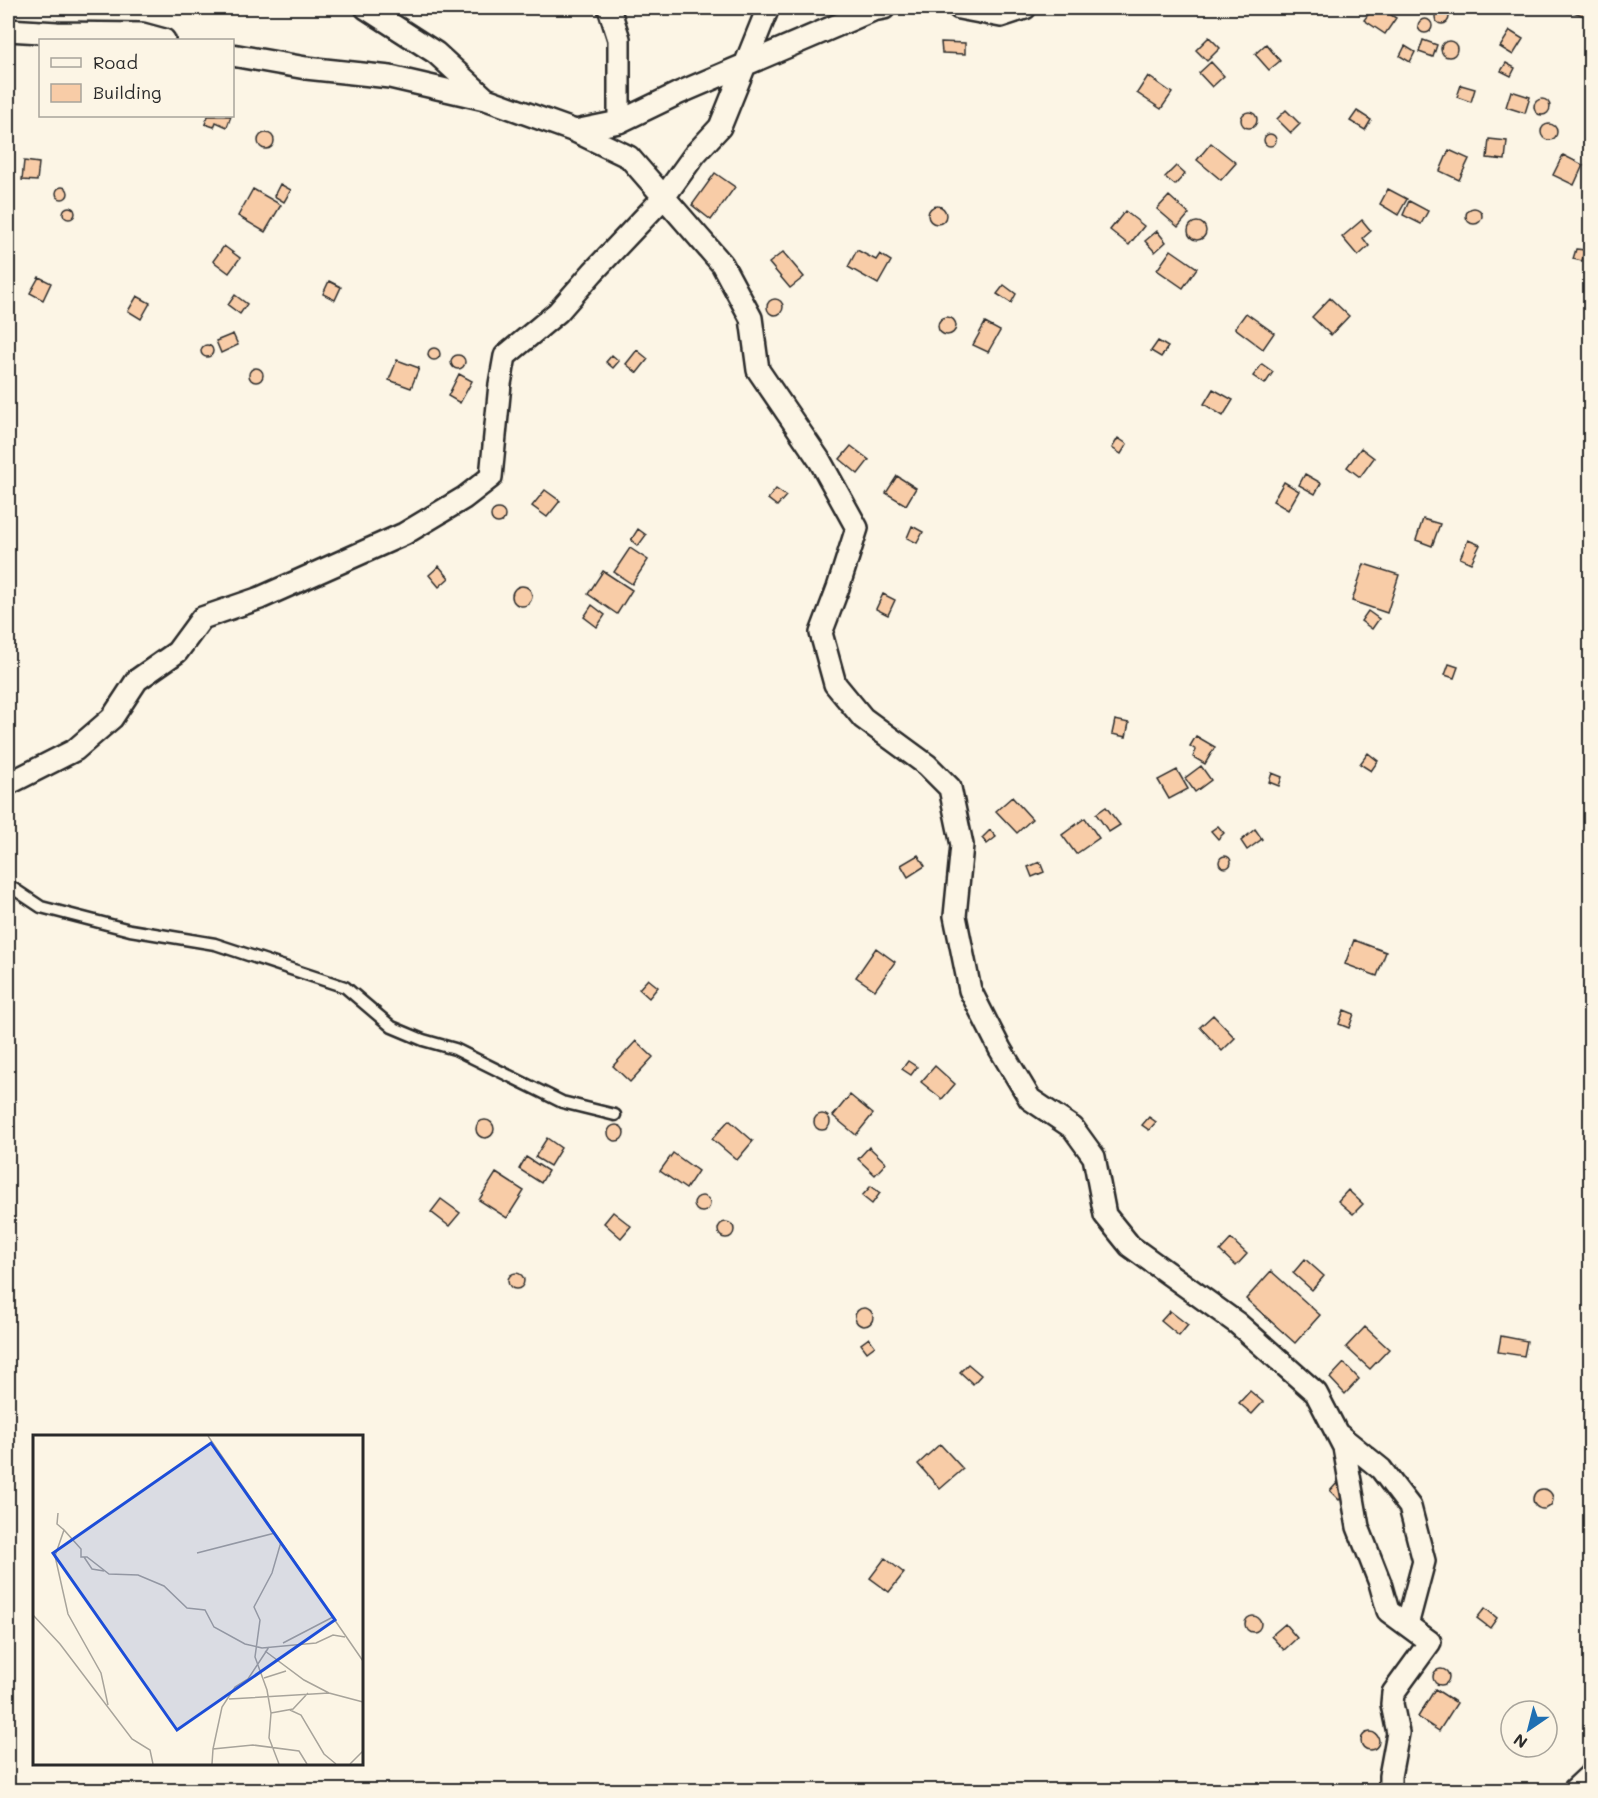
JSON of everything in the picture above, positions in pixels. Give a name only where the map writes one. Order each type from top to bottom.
[{"type":"street","points":[[366,8],[436,53],[486,99]]},
{"type":"street","points":[[609,8],[619,39],[620,122]]},
{"type":"street","points":[[8,784],[75,750],[111,718],[137,680],[177,652],[202,618],[260,598],[404,534],[464,498],[490,477],[505,356],[558,312],[664,197],[695,154],[720,126],[768,8]]},
{"type":"street","points":[[575,130],[620,122],[671,96],[873,10],[884,8]]},
{"type":"street","points":[[959,8],[1001,16],[1025,8]]},
{"type":"street","points":[[8,30],[142,34],[160,39]]},
{"type":"street","points":[[234,56],[306,68],[390,77],[486,99],[575,130],[628,157],[722,264],[751,318],[758,370],[820,461],[856,528],[838,588],[821,633],[835,684],[863,718],[927,765],[950,788],[962,845],[955,916],[970,990],[999,1049],[1030,1099],[1072,1128],[1094,1157],[1105,1215],[1130,1246],[1237,1323],[1316,1393],[1344,1448],[1359,1527],[1388,1611],[1430,1642],[1393,1693],[1392,1704],[1398,1733],[1390,1776],[1390,1791]]},
{"type":"street","points":[[1337,1433],[1381,1469],[1410,1506],[1424,1561],[1407,1625]]},
{"type":"street","points":[[1574,1791],[1590,1775]]},
{"type":"lane","points":[[8,885],[41,907],[130,930],[215,944],[345,987],[392,1027],[455,1050],[562,1102],[615,1115]]},
{"type":"building","points":[[1373,8],[1380,8],[1396,18],[1385,34],[1364,20]]},
{"type":"building","points":[[1478,8],[1496,8],[1493,13],[1484,14]]},
{"type":"building","points":[[1572,8],[1590,8],[1590,18],[1571,11]]},
{"type":"building","points":[[1442,10],[1447,12],[1449,17],[1447,22],[1442,24],[1437,22],[1435,17],[1437,12]]},
{"type":"building","points":[[1425,19],[1430,21],[1432,26],[1430,31],[1425,33],[1420,31],[1418,26],[1420,21]]},
{"type":"building","points":[[1510,31],[1523,39],[1513,55],[1500,47]]},
{"type":"building","points":[[1209,37],[1220,48],[1207,61],[1196,50]]},
{"type":"building","points":[[1423,40],[1437,45],[1433,57],[1419,52]]},
{"type":"building","points":[[1446,41],[1452,41],[1457,49],[1455,55],[1446,57],[1441,52],[1441,46]]},
{"type":"building","points":[[941,42],[965,43],[965,54],[942,53]]},
{"type":"building","points":[[1266,44],[1280,61],[1269,70],[1255,54]]},
{"type":"building","points":[[1405,46],[1415,52],[1410,62],[1400,56]]},
{"type":"building","points":[[1211,62],[1224,76],[1212,87],[1199,73]]},
{"type":"building","points":[[1506,63],[1515,68],[1511,76],[1501,71]]},
{"type":"building","points":[[1148,76],[1172,93],[1161,109],[1137,93]]},
{"type":"building","points":[[1461,85],[1475,89],[1471,102],[1457,97]]},
{"type":"building","points":[[1511,91],[1530,97],[1525,113],[1506,107]]},
{"type":"building","points":[[1539,99],[1545,99],[1550,107],[1548,113],[1539,115],[1534,110],[1534,104]]},
{"type":"building","points":[[1286,110],[1300,124],[1291,133],[1277,119]]},
{"type":"building","points":[[1357,111],[1371,120],[1365,130],[1350,121]]},
{"type":"building","points":[[1249,112],[1255,114],[1257,120],[1255,126],[1249,128],[1243,126],[1241,120],[1243,114]]},
{"type":"building","points":[[208,117],[231,117],[227,127],[216,122],[214,127],[205,124]]},
{"type":"building","points":[[1549,124],[1555,126],[1557,132],[1555,138],[1549,140],[1543,138],[1541,132],[1543,126]]},
{"type":"building","points":[[266,133],[274,141],[266,149],[258,141]]},
{"type":"building","points":[[1272,134],[1276,140],[1272,146],[1268,146],[1264,138]]},
{"type":"building","points":[[1489,139],[1507,141],[1505,160],[1487,158]]},
{"type":"building","points":[[1211,143],[1236,163],[1221,180],[1197,160]]},
{"type":"building","points":[[1449,150],[1469,159],[1459,180],[1440,171]]},
{"type":"building","points":[[1563,155],[1583,165],[1574,185],[1553,175]]},
{"type":"building","points":[[24,161],[39,163],[37,181],[22,180]]},
{"type":"building","points":[[1176,166],[1185,174],[1175,185],[1165,177]]},
{"type":"building","points":[[715,173],[735,187],[711,220],[692,205]]},
{"type":"building","points":[[280,184],[291,190],[284,202],[274,196]]},
{"type":"building","points":[[62,187],[68,193],[62,199],[56,193]]},
{"type":"building","points":[[253,189],[281,205],[265,232],[238,216]]},
{"type":"building","points":[[1388,189],[1407,199],[1398,215],[1380,204]]},
{"type":"building","points":[[1169,196],[1189,214],[1178,227],[1157,209]]},
{"type":"building","points":[[1409,201],[1428,211],[1421,224],[1403,215]]},
{"type":"building","points":[[933,206],[941,206],[946,211],[944,222],[933,224],[928,219],[928,211]]},
{"type":"building","points":[[69,207],[75,213],[69,219],[63,213]]},
{"type":"building","points":[[1474,208],[1480,210],[1482,216],[1480,222],[1474,224],[1468,222],[1466,216],[1468,210]]},
{"type":"building","points":[[1125,211],[1144,226],[1129,245],[1110,230]]},
{"type":"building","points":[[1362,220],[1371,231],[1363,238],[1369,246],[1358,256],[1342,237]]},
{"type":"building","points":[[1197,222],[1203,225],[1206,231],[1203,237],[1197,240],[1191,237],[1188,231],[1191,225]]},
{"type":"building","points":[[1157,231],[1166,242],[1155,252],[1145,241]]},
{"type":"building","points":[[224,246],[240,258],[229,273],[213,261]]},
{"type":"building","points":[[1576,249],[1585,250],[1582,261],[1573,259]]},
{"type":"building","points":[[857,250],[876,260],[880,254],[891,261],[878,284],[848,267]]},
{"type":"building","points":[[1171,250],[1197,268],[1183,288],[1157,270]]},
{"type":"building","points":[[783,252],[804,277],[790,288],[769,263]]},
{"type":"building","points":[[39,277],[51,283],[43,300],[30,293]]},
{"type":"building","points":[[329,281],[341,287],[335,300],[323,294]]},
{"type":"building","points":[[1004,285],[1016,294],[1011,303],[997,294]]},
{"type":"building","points":[[235,295],[247,304],[240,314],[228,305]]},
{"type":"building","points":[[137,296],[150,303],[141,319],[128,311]]},
{"type":"building","points":[[1330,298],[1349,316],[1331,335],[1312,317]]},
{"type":"building","points":[[772,299],[778,299],[783,307],[781,313],[772,315],[767,310],[767,304]]},
{"type":"building","points":[[1246,313],[1274,333],[1263,349],[1235,328]]},
{"type":"building","points":[[947,317],[953,320],[956,326],[953,332],[947,335],[941,332],[938,326],[941,320]]},
{"type":"building","points":[[985,323],[1000,331],[988,352],[973,345]]},
{"type":"building","points":[[233,334],[238,345],[221,353],[216,341]]},
{"type":"building","points":[[1158,341],[1168,347],[1161,357],[1151,351]]},
{"type":"building","points":[[209,345],[213,351],[209,357],[205,357],[201,349]]},
{"type":"building","points":[[436,348],[439,349],[439,359],[432,360],[429,359],[428,352],[429,349]]},
{"type":"building","points":[[637,350],[648,359],[637,373],[626,364]]},
{"type":"building","points":[[458,355],[463,357],[465,362],[463,367],[458,369],[453,367],[451,362],[453,357]]},
{"type":"building","points":[[612,355],[619,361],[613,368],[606,362]]},
{"type":"building","points":[[397,360],[419,368],[411,388],[389,380]]},
{"type":"building","points":[[1262,364],[1273,372],[1265,384],[1253,376]]},
{"type":"building","points":[[256,368],[261,370],[263,375],[261,380],[256,382],[251,380],[249,375],[251,370]]},
{"type":"building","points":[[459,374],[472,381],[460,403],[448,396]]},
{"type":"building","points":[[1213,389],[1233,400],[1223,416],[1204,404]]},
{"type":"building","points":[[1118,438],[1127,444],[1121,454],[1112,448]]},
{"type":"building","points":[[851,446],[869,460],[858,474],[840,459]]},
{"type":"building","points":[[1361,448],[1374,458],[1360,477],[1347,467]]},
{"type":"building","points":[[1305,474],[1321,483],[1315,494],[1299,485]]},
{"type":"building","points":[[897,476],[916,488],[906,505],[886,493]]},
{"type":"building","points":[[1284,482],[1299,491],[1288,510],[1273,501]]},
{"type":"building","points":[[776,489],[786,496],[777,506],[768,499]]},
{"type":"building","points":[[545,490],[560,501],[547,517],[532,506]]},
{"type":"building","points":[[498,509],[503,511],[505,516],[503,521],[498,523],[493,521],[491,516],[493,511]]},
{"type":"building","points":[[1423,519],[1440,524],[1432,546],[1416,540]]},
{"type":"building","points":[[912,526],[923,532],[917,543],[907,538]]},
{"type":"building","points":[[638,529],[646,535],[638,546],[631,540]]},
{"type":"building","points":[[1468,540],[1480,545],[1471,563],[1460,558]]},
{"type":"building","points":[[630,548],[648,560],[632,584],[614,572]]},
{"type":"building","points":[[1364,564],[1399,575],[1387,613],[1352,601]]},
{"type":"building","points":[[439,566],[449,578],[439,587],[429,575]]},
{"type":"building","points":[[603,571],[632,590],[617,614],[588,594]]},
{"type":"building","points":[[518,586],[526,586],[532,592],[532,600],[526,606],[518,606],[512,600],[512,592]]},
{"type":"building","points":[[883,594],[895,600],[888,615],[876,609]]},
{"type":"building","points":[[592,605],[605,615],[597,627],[584,617]]},
{"type":"building","points":[[1368,611],[1379,619],[1372,629],[1361,621]]},
{"type":"building","points":[[1449,664],[1458,667],[1454,678],[1445,675]]},
{"type":"building","points":[[1115,720],[1129,723],[1126,737],[1112,734]]},
{"type":"building","points":[[1196,736],[1215,747],[1205,764],[1193,757],[1196,750],[1190,746]]},
{"type":"building","points":[[1368,753],[1378,761],[1371,771],[1360,764]]},
{"type":"building","points":[[1201,766],[1211,780],[1195,792],[1185,778]]},
{"type":"building","points":[[1177,770],[1188,789],[1169,799],[1158,780]]},
{"type":"building","points":[[1272,773],[1282,777],[1279,786],[1269,782]]},
{"type":"building","points":[[1012,797],[1032,819],[1017,833],[996,811]]},
{"type":"building","points":[[1106,807],[1120,825],[1109,832],[1096,814]]},
{"type":"building","points":[[1085,818],[1099,838],[1076,854],[1062,835]]},
{"type":"building","points":[[1218,826],[1224,833],[1218,839],[1211,831]]},
{"type":"building","points":[[1255,829],[1262,839],[1247,850],[1241,841]]},
{"type":"building","points":[[990,830],[996,837],[987,844],[982,838]]},
{"type":"building","points":[[918,855],[925,866],[908,877],[901,865]]},
{"type":"building","points":[[1227,856],[1231,862],[1227,868],[1223,868],[1219,860]]},
{"type":"building","points":[[1040,862],[1044,872],[1032,877],[1028,867]]},
{"type":"building","points":[[1354,940],[1386,952],[1377,976],[1345,964]]},
{"type":"building","points":[[876,948],[895,962],[875,990],[856,977]]},
{"type":"building","points":[[648,979],[658,987],[649,998],[639,989]]},
{"type":"building","points":[[1344,1010],[1354,1014],[1349,1028],[1339,1024]]},
{"type":"building","points":[[1213,1015],[1235,1038],[1222,1051],[1200,1027]]},
{"type":"building","points":[[636,1041],[653,1057],[630,1082],[613,1066]]},
{"type":"building","points":[[908,1061],[917,1067],[911,1075],[902,1069]]},
{"type":"building","points":[[935,1066],[955,1084],[942,1099],[921,1082]]},
{"type":"building","points":[[850,1095],[873,1114],[856,1135],[833,1116]]},
{"type":"building","points":[[822,1114],[828,1116],[830,1122],[828,1128],[822,1130],[816,1128],[814,1122],[816,1116]]},
{"type":"building","points":[[1149,1117],[1156,1122],[1149,1130],[1142,1125]]},
{"type":"building","points":[[485,1120],[491,1123],[494,1129],[491,1135],[485,1138],[479,1135],[476,1129],[479,1123]]},
{"type":"building","points":[[729,1120],[753,1141],[737,1160],[712,1139]]},
{"type":"building","points":[[616,1125],[624,1133],[616,1141],[608,1133]]},
{"type":"building","points":[[547,1138],[561,1148],[550,1166],[535,1157]]},
{"type":"building","points":[[869,1147],[886,1163],[875,1175],[858,1159]]},
{"type":"building","points":[[673,1153],[698,1171],[686,1189],[660,1171]]},
{"type":"building","points":[[526,1157],[548,1171],[541,1183],[519,1169]]},
{"type":"building","points":[[496,1173],[524,1191],[507,1218],[479,1200]]},
{"type":"building","points":[[871,1186],[880,1193],[872,1204],[862,1196]]},
{"type":"building","points":[[1348,1190],[1363,1204],[1353,1214],[1338,1201]]},
{"type":"building","points":[[699,1196],[705,1196],[710,1204],[708,1210],[699,1212],[694,1207],[694,1201]]},
{"type":"building","points":[[441,1199],[460,1213],[449,1226],[431,1212]]},
{"type":"building","points":[[613,1212],[631,1226],[621,1238],[604,1223]]},
{"type":"building","points":[[726,1222],[732,1224],[734,1230],[732,1236],[726,1238],[720,1236],[718,1230],[720,1224]]},
{"type":"building","points":[[1231,1239],[1247,1254],[1236,1266],[1220,1251]]},
{"type":"building","points":[[1305,1259],[1324,1276],[1312,1290],[1293,1273]]},
{"type":"building","points":[[1271,1271],[1320,1315],[1295,1343],[1246,1299]]},
{"type":"building","points":[[513,1273],[519,1273],[524,1281],[522,1287],[513,1289],[508,1284],[508,1278]]},
{"type":"building","points":[[860,1308],[868,1308],[873,1313],[871,1324],[860,1326],[855,1321],[855,1313]]},
{"type":"building","points":[[1170,1311],[1188,1325],[1179,1336],[1161,1321]]},
{"type":"building","points":[[1365,1327],[1389,1349],[1370,1369],[1346,1347]]},
{"type":"building","points":[[1501,1336],[1527,1341],[1524,1356],[1498,1352]]},
{"type":"building","points":[[869,1338],[875,1346],[867,1352],[861,1344]]},
{"type":"building","points":[[1344,1363],[1359,1379],[1345,1394],[1330,1378]]},
{"type":"building","points":[[968,1364],[981,1375],[973,1384],[960,1372]]},
{"type":"building","points":[[1250,1391],[1263,1402],[1252,1414],[1239,1403]]},
{"type":"building","points":[[940,1444],[963,1469],[940,1489],[918,1464]]},
{"type":"building","points":[[1337,1483],[1347,1492],[1339,1500],[1330,1491]]},
{"type":"building","points":[[1543,1489],[1550,1492],[1553,1499],[1550,1506],[1543,1509],[1536,1506],[1533,1499],[1536,1492]]},
{"type":"building","points":[[885,1558],[904,1573],[889,1592],[870,1578]]},
{"type":"building","points":[[1485,1608],[1497,1618],[1490,1628],[1477,1618]]},
{"type":"building","points":[[1253,1616],[1261,1624],[1253,1632],[1245,1624]]},
{"type":"building","points":[[1285,1624],[1297,1638],[1284,1650],[1271,1636]]},
{"type":"building","points":[[1438,1669],[1444,1669],[1449,1677],[1447,1683],[1438,1685],[1433,1680],[1433,1674]]},
{"type":"building","points":[[1435,1689],[1457,1703],[1439,1731],[1418,1717]]},
{"type":"building","points":[[1370,1732],[1376,1735],[1379,1741],[1376,1747],[1370,1750],[1364,1747],[1361,1741],[1364,1735]]}]
